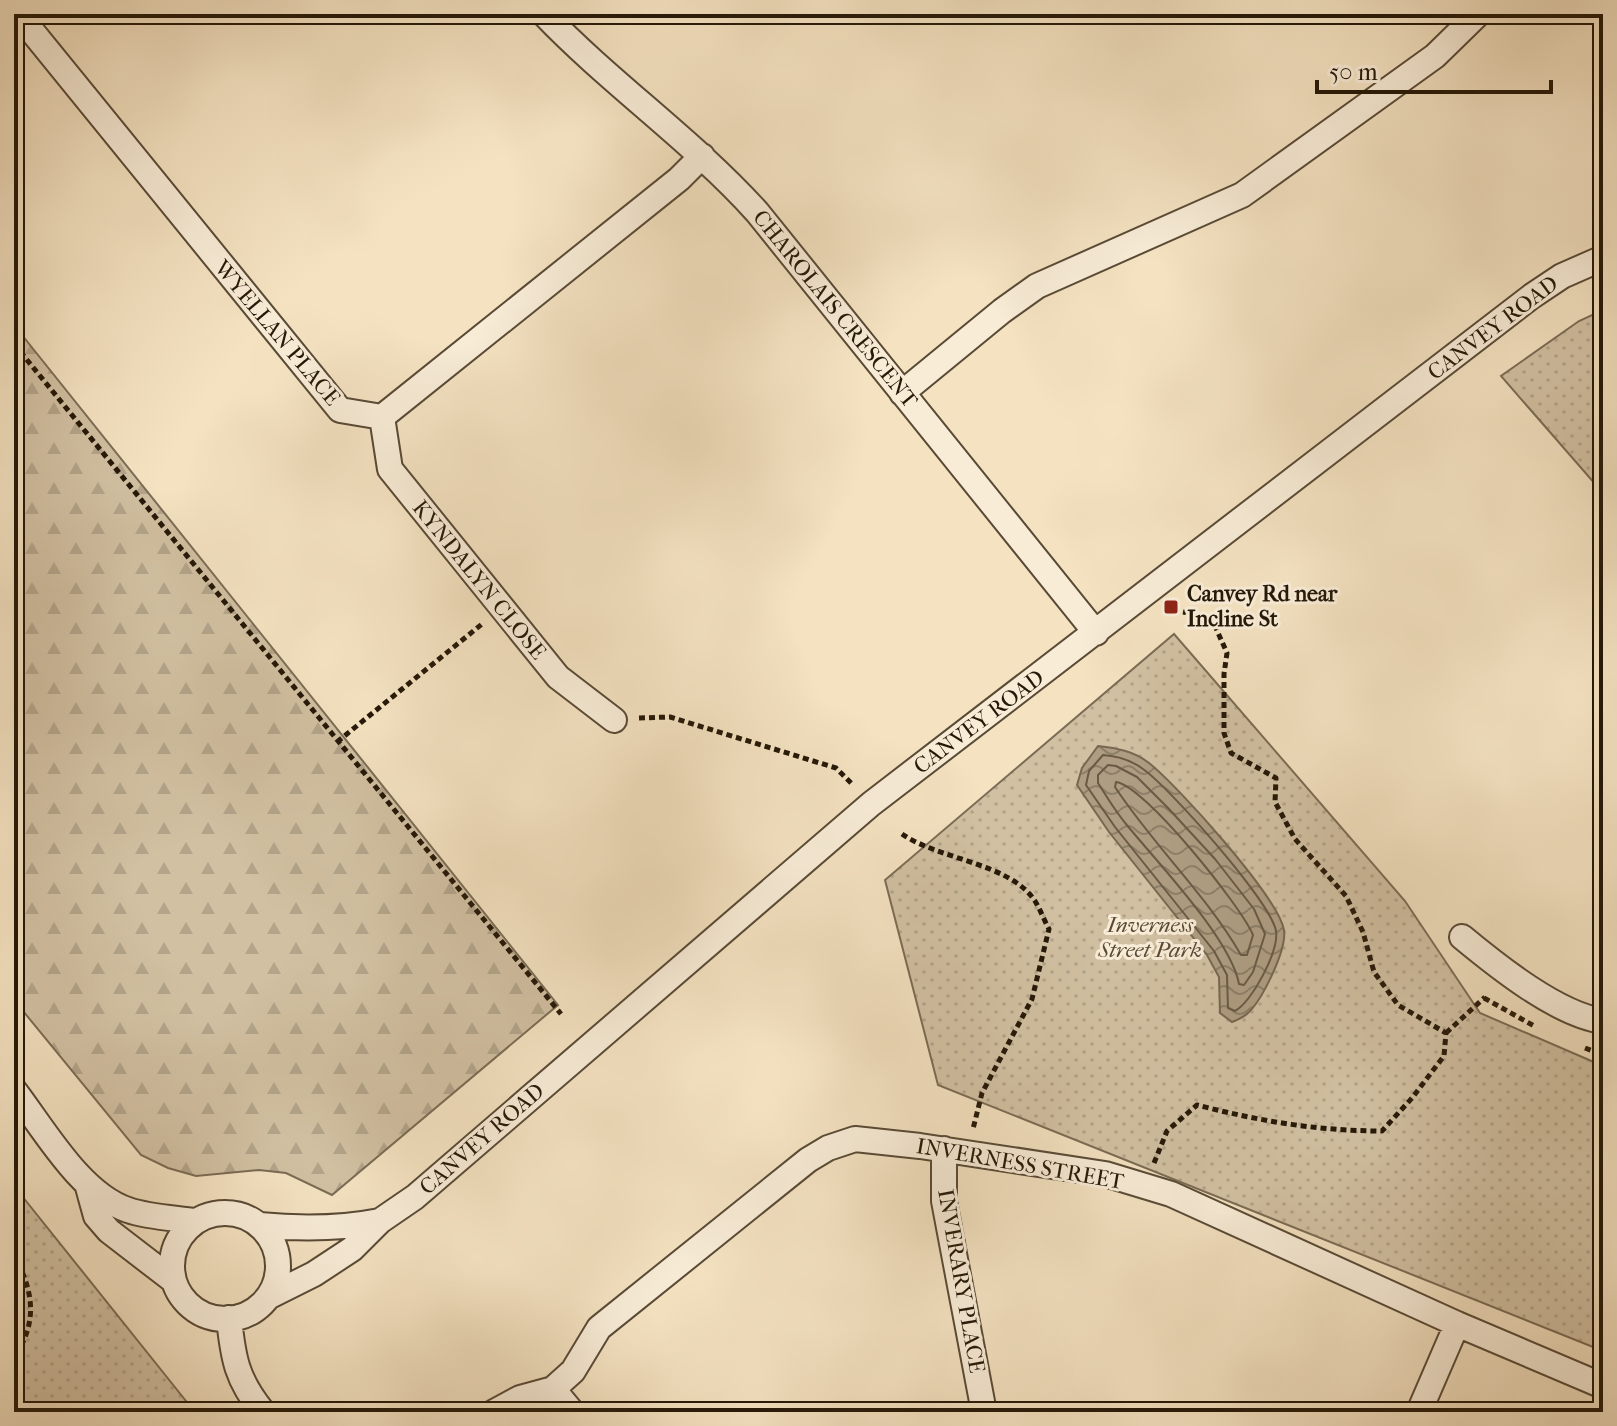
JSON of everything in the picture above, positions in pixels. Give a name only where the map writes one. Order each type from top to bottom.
[{"type":"street","name":"WYELLAN PLACE","points":[[18,14],[340,410],[382,417]]},
{"type":"street","name":"CHAROLAIS CRESCENT","points":[[544,14],[571,43],[702,156],[757,212],[1096,633]]},
{"type":"street","points":[[902,393],[981,327],[1037,286],[1242,195],[1435,56],[1478,14]]},
{"type":"street","points":[[382,417],[679,179],[702,156]]},
{"type":"street","name":"CANVEY ROAD","points":[[270,1296],[314,1274],[352,1249],[380,1221],[415,1197],[871,804],[1532,296],[1562,276],[1603,258]]},
{"type":"street","name":"KYNDALYN CLOSE","points":[[382,417],[390,469],[558,677],[614,720]]},
{"type":"street","points":[[1462,937],[1509,975],[1548,999],[1594,1020],[1603,1021]]},
{"type":"street","points":[[14,1090],[88,1187],[105,1200],[129,1210],[195,1221]]},
{"type":"street","name":"INVERNESS STREET","points":[[553,1389],[573,1371],[599,1328],[782,1180],[828,1148],[855,1139],[1105,1174],[1171,1194],[1457,1324],[1603,1386]]},
{"type":"street","name":"INVERARY PLACE","points":[[956,1151],[944,1201],[984,1412]]},
{"type":"street","points":[[88,1187],[96,1216],[109,1231],[174,1281]]},
{"type":"street","points":[[231,1212],[243,1215],[259,1225],[273,1242],[279,1260],[277,1278],[270,1296],[258,1309],[241,1317],[221,1319],[198,1311],[184,1299],[174,1281],[172,1263],[177,1243],[195,1221],[212,1214],[231,1212]]},
{"type":"street","points":[[259,1225],[303,1229],[380,1221]]},
{"type":"street","points":[[229,1318],[235,1367],[241,1383],[263,1412]]},
{"type":"street","points":[[1419,1412],[1457,1324]]},
{"type":"street","points":[[494,1412],[520,1398],[553,1389],[572,1412]]},
{"type":"path","points":[[14,344],[561,1014]]},
{"type":"path","points":[[337,742],[502,608]]},
{"type":"path","points":[[1183,612],[1211,617],[1227,653],[1224,733],[1231,753],[1276,778],[1275,802],[1295,839],[1346,896],[1363,932],[1374,972],[1398,1005],[1446,1033]]},
{"type":"path","points":[[614,720],[670,717],[836,768],[852,784]]},
{"type":"path","points":[[902,834],[920,846],[1010,877],[1034,899],[1049,929],[1032,999],[982,1093],[956,1151]]},
{"type":"path","points":[[1143,1186],[1167,1131],[1197,1105],[1271,1122],[1333,1131],[1382,1131],[1444,1056],[1446,1033],[1509,975]]},
{"type":"path","points":[[14,1254],[29,1292],[31,1314],[27,1335],[14,1358]]},
{"type":"green space","points":[[1603,310],[1603,493],[1501,376],[1579,321]]},
{"type":"green space","points":[[14,325],[558,1005],[332,1195],[286,1173],[259,1170],[196,1176],[168,1168],[141,1155],[14,1000]]},
{"type":"green space","name":"Inverness Street Park","points":[[1174,634],[1405,901],[1480,1013],[1603,1066],[1603,1351],[938,1085],[885,880]]},
{"type":"green space","points":[[14,1186],[190,1406],[183,1412],[14,1412]]},
{"type":"water","points":[[1098,746],[1137,756],[1163,775],[1225,843],[1278,914],[1284,939],[1278,962],[1260,997],[1240,1018],[1232,1022],[1220,1013],[1219,977],[1207,955],[1109,832],[1077,785],[1082,768]]},
{"type":"place","name":"Canvey Rd near Incline St","points":[[1171,607]]}]
